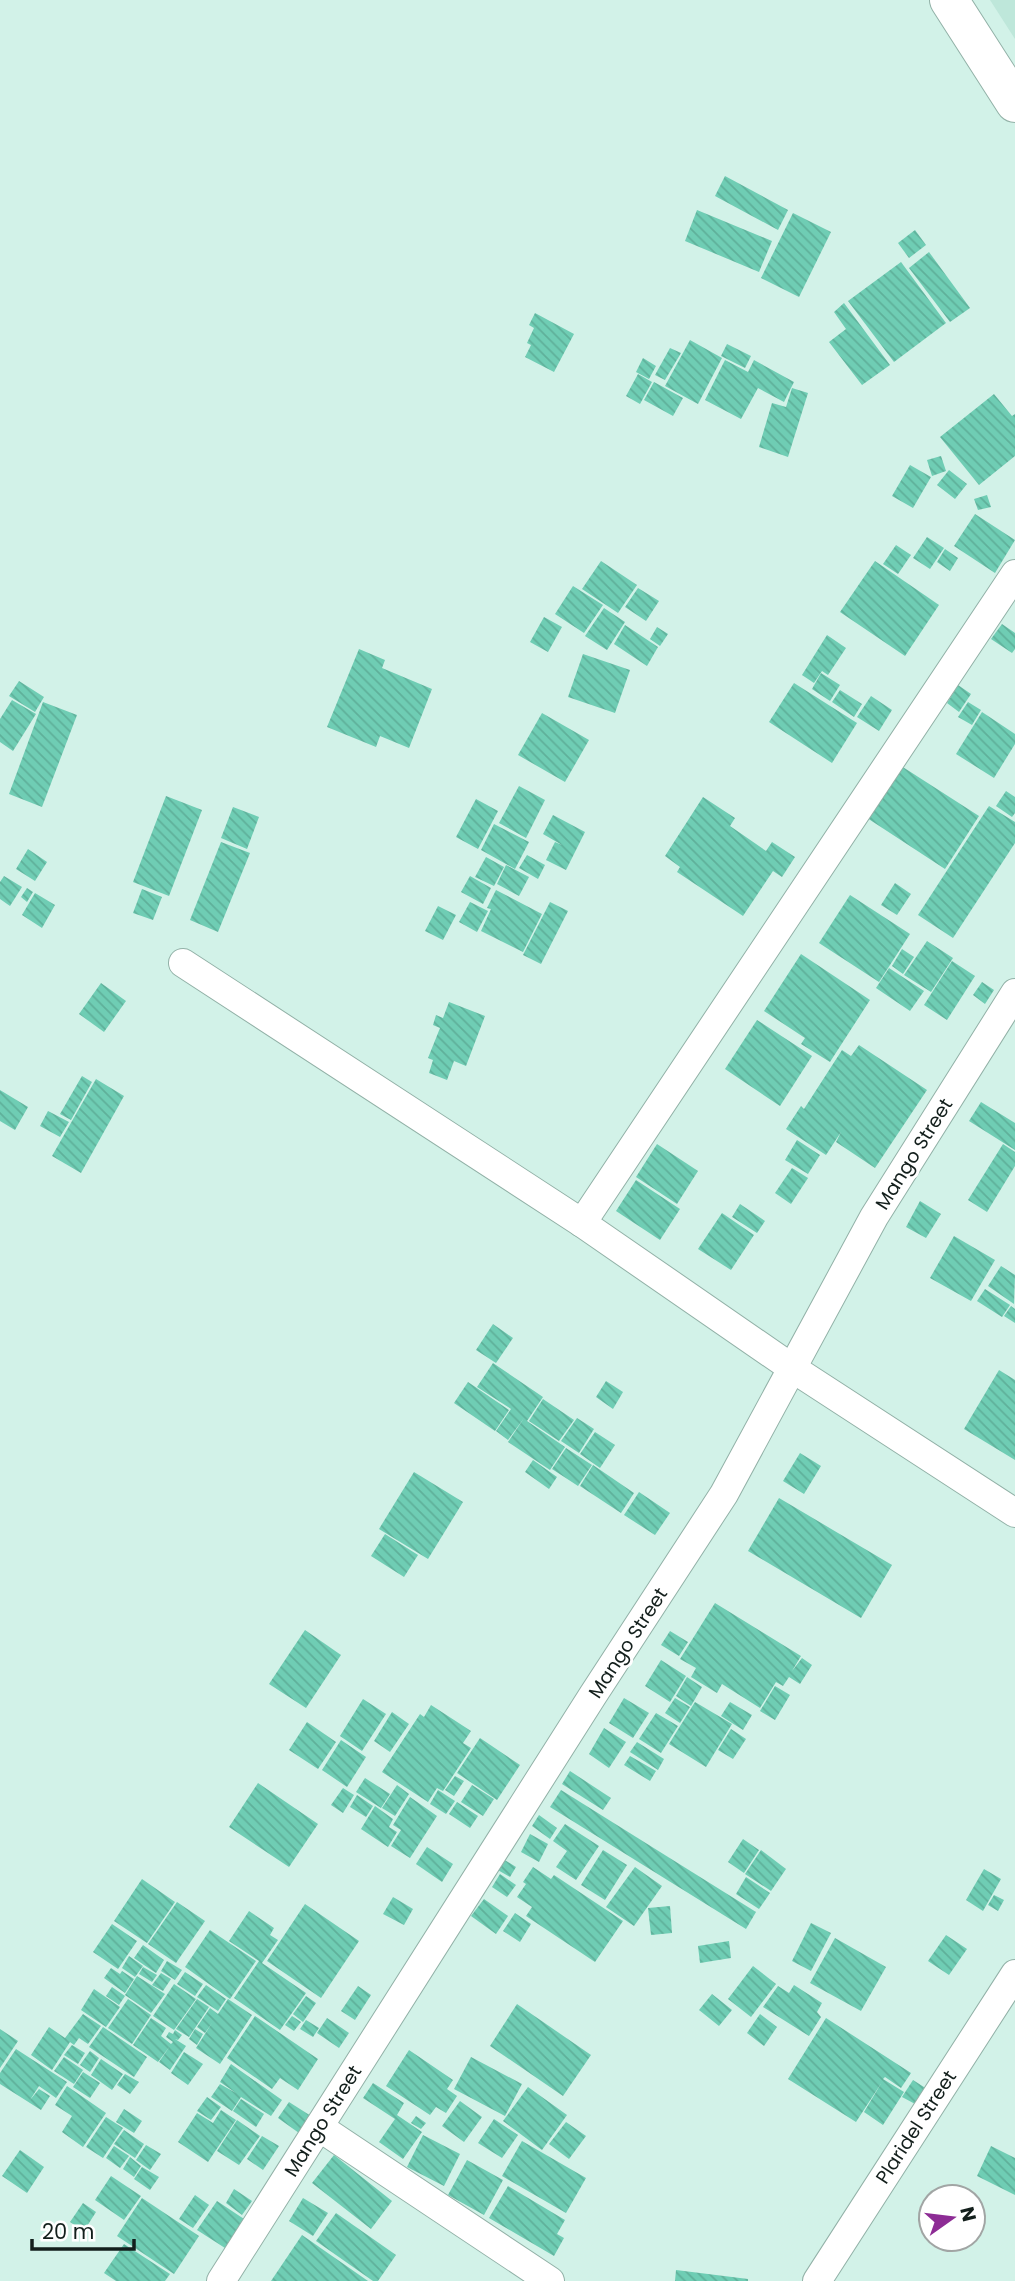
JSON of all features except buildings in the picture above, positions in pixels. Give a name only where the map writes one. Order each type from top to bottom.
[{"type":"main road","points":[[949,0],[1015,103]]},
{"type":"street","points":[[582,1223],[1015,574]]},
{"type":"street","points":[[183,963],[582,1223],[792,1368],[1015,1513]]},
{"type":"street","name":"Mango Street","points":[[221,2281],[724,1494],[874,1217],[1015,993]]},
{"type":"street","name":"Plaridel Street","points":[[817,2281],[1015,1974]]},
{"type":"street","points":[[319,2127],[550,2281]]},
{"type":"shaded area","points":[[990,0],[1015,0],[1015,39]]}]
